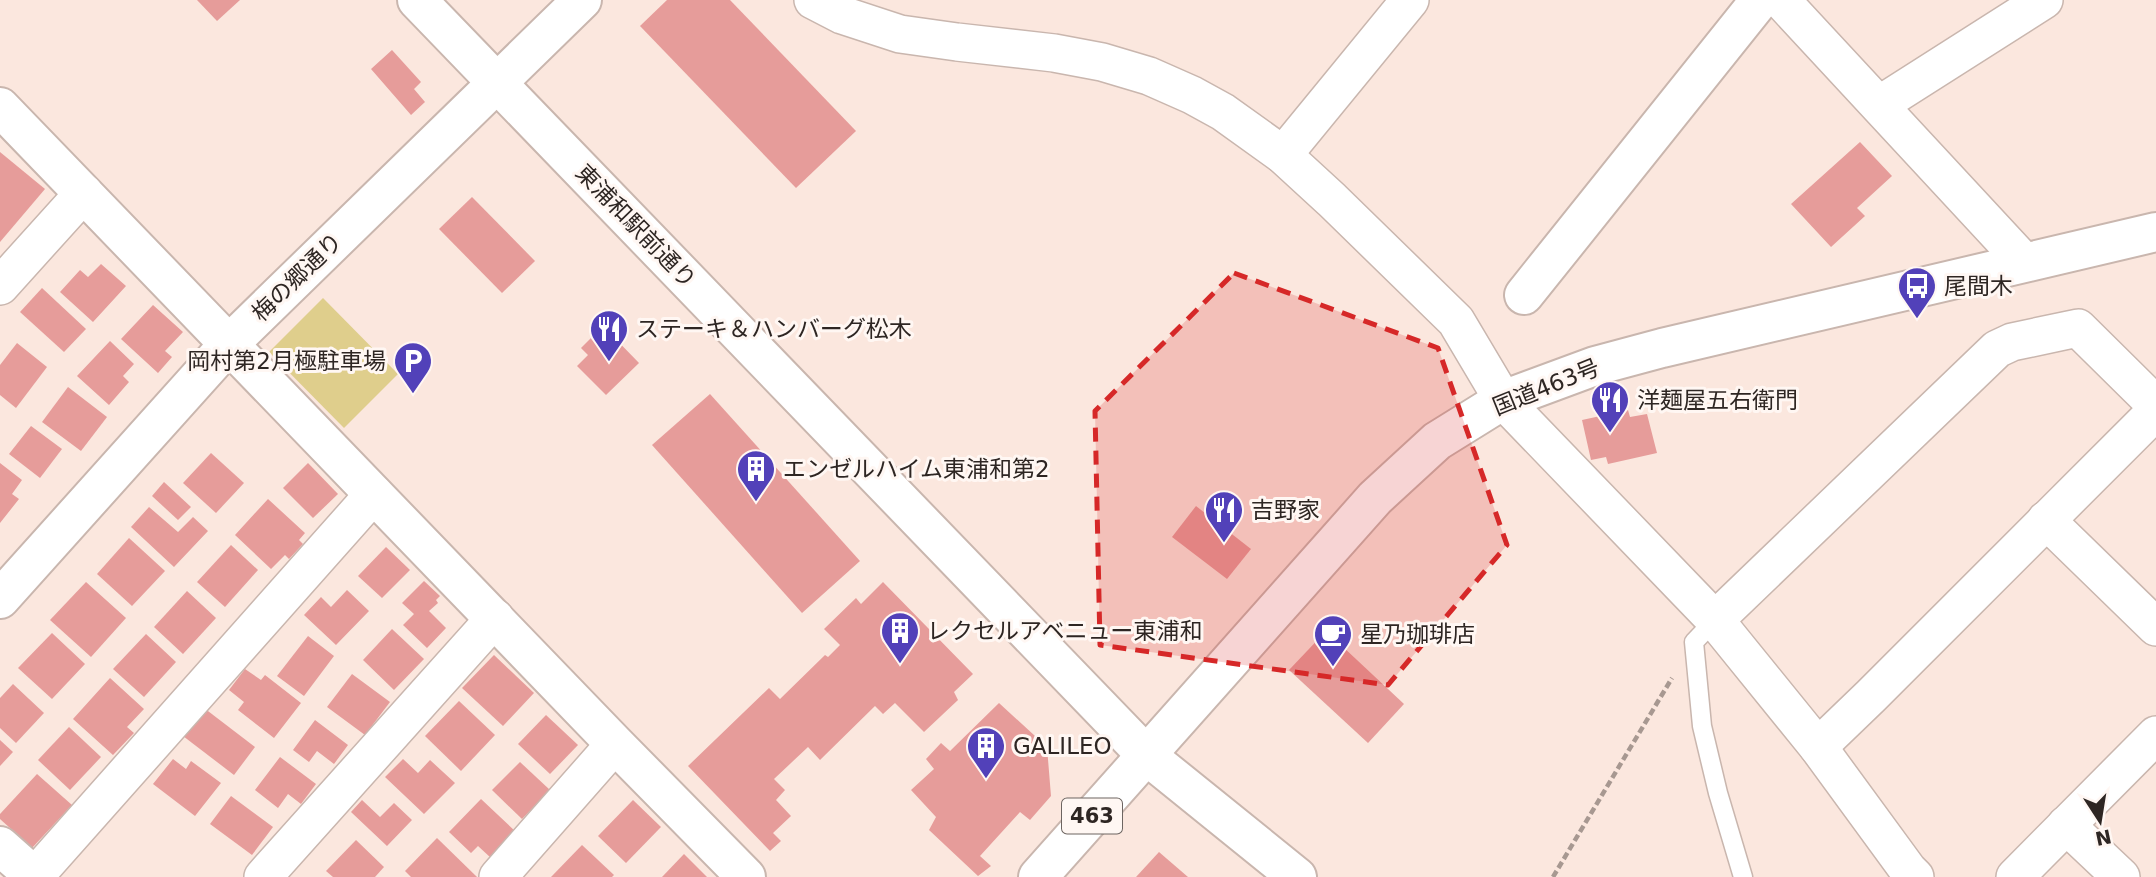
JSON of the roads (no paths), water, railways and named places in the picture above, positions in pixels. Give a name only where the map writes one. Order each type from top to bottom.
[{"type":"main road","name":"東浦和駅前通り","points":[[417,0],[1146,755],[1297,877]]},
{"type":"main road","name":"梅の郷通り","points":[[0,599],[229,344],[582,0]]},
{"type":"main road","points":[[1524,295],[1760,0]]},
{"type":"main road","points":[[0,107],[746,877]]},
{"type":"main road","name":"国道463号","points":[[1038,877],[1375,498],[1437,441],[1503,400],[1595,366],[1662,348],[2156,232]]},
{"type":"main road","points":[[0,846],[35,877]]},
{"type":"street","points":[[813,0],[842,15],[900,34],[1054,53],[1102,62],[1149,76],[1223,112],[1283,155],[1456,321],[1503,400],[1704,631],[1818,747],[1915,877]]},
{"type":"street","points":[[1283,155],[1410,0]]},
{"type":"street","points":[[1781,0],[2024,262]]},
{"type":"street","points":[[1879,106],[2044,0]]},
{"type":"street","points":[[0,286],[84,193]]},
{"type":"street","points":[[1704,631],[1997,349],[2012,342],[2078,328],[2156,405]]},
{"type":"street","points":[[1818,747],[2156,411]]},
{"type":"street","points":[[35,877],[374,494]]},
{"type":"street","points":[[2046,520],[2156,627]]},
{"type":"street","points":[[263,877],[495,618]]},
{"type":"street","points":[[2015,877],[2156,735]]},
{"type":"street","points":[[498,877],[615,744]]},
{"type":"street","points":[[2066,825],[2121,877]]},
{"type":"lane","points":[[1704,631],[1702,726],[1718,793],[1743,877]]},
{"type":"place","name":"尾間木","points":[[1917,320]]},
{"type":"place","name":"ステーキ＆ハンバーグ松木","points":[[609,363]]},
{"type":"place","name":"岡村第2月極駐車場","points":[[413,395]]},
{"type":"place","name":"洋麺屋五右衛門","points":[[1610,434]]},
{"type":"place","name":"エンゼルハイム東浦和第2","points":[[756,503]]},
{"type":"place","name":"吉野家","points":[[1224,544]]},
{"type":"place","name":"レクセルアベニュー東浦和","points":[[900,665]]},
{"type":"place","name":"星乃珈琲店","points":[[1333,668]]},
{"type":"place","name":"GALILEO","points":[[986,780]]}]
